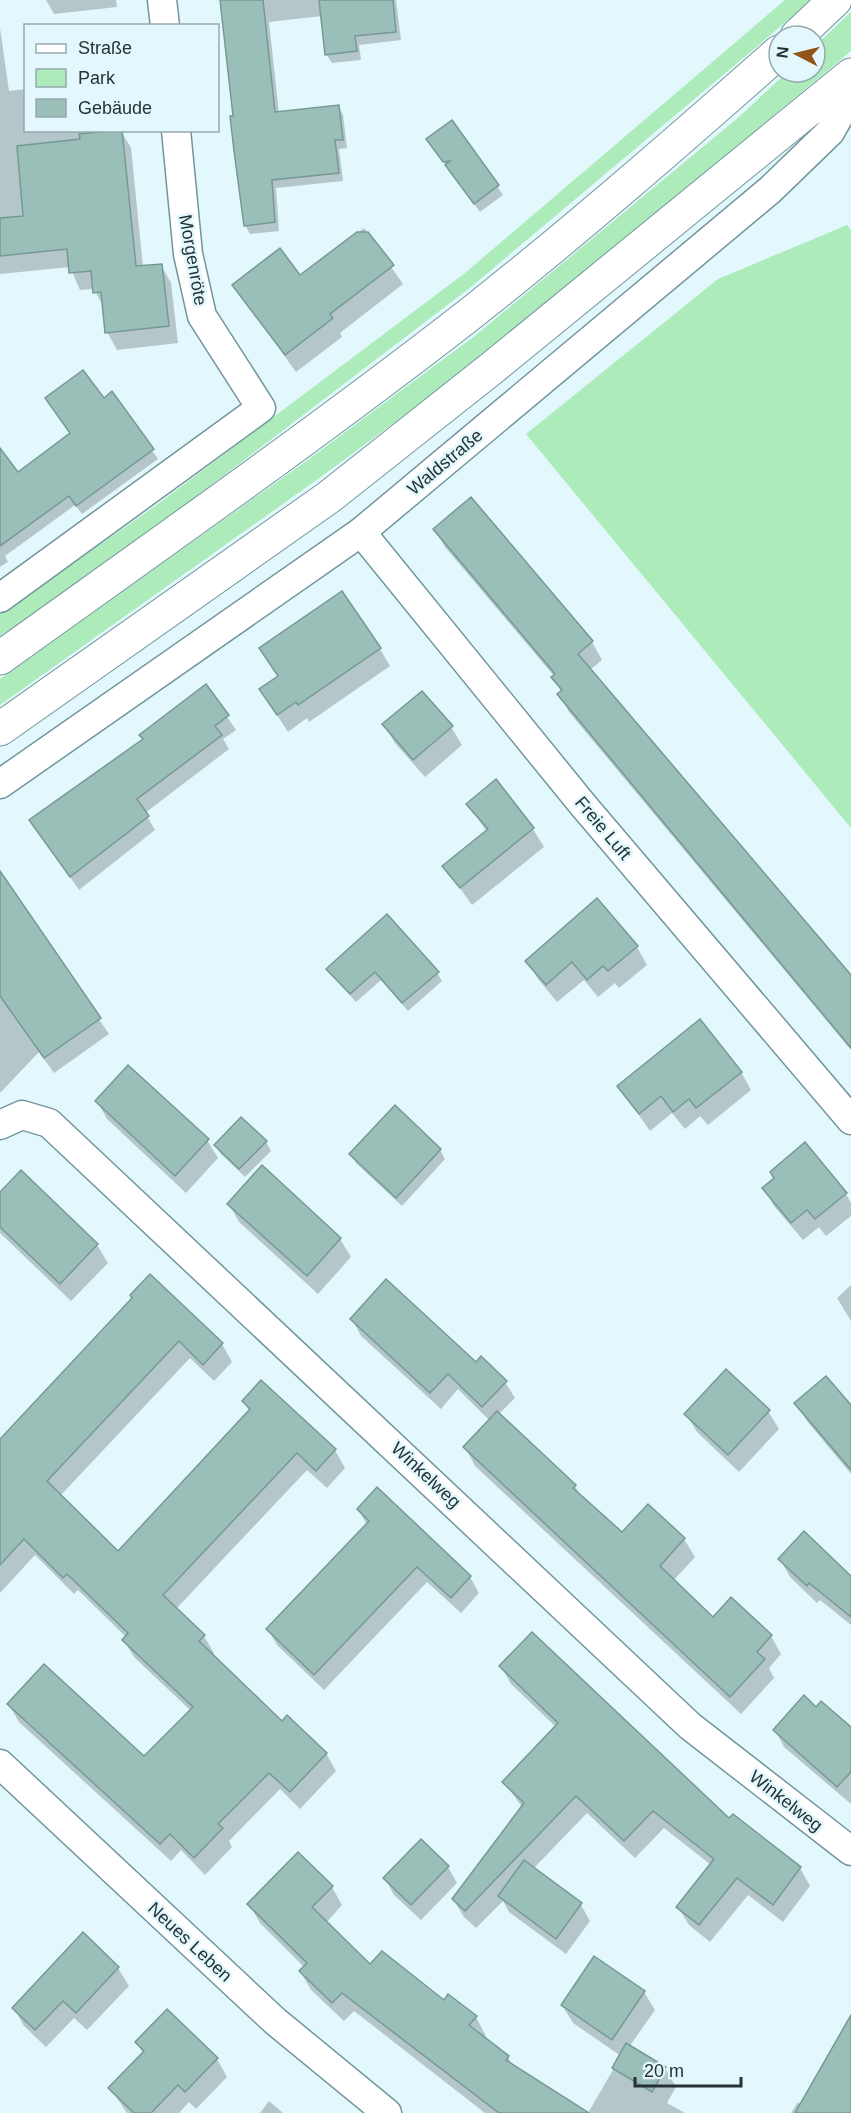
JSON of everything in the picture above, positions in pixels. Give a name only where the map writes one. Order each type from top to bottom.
[{"type":"main road","points":[[810,24],[835,0]]},
{"type":"main road","points":[[0,658],[293,449],[466,317],[660,158],[767,63]]},
{"type":"main road","points":[[0,729],[328,497],[492,368],[851,75]]},
{"type":"street","points":[[162,0],[165,24]]},
{"type":"street","name":"Waldstraße","points":[[0,784],[361,532],[770,189],[830,132],[851,95]]},
{"type":"street","name":"Morgenröte","points":[[0,598],[261,408],[202,316],[188,254],[176,132]]},
{"type":"street","name":"Freie Luft","points":[[361,532],[583,805],[851,1120]]},
{"type":"street","name":"Winkelweg","points":[[0,1125],[22,1115],[50,1123],[690,1726],[851,1851]]},
{"type":"street","name":"Neues Leben","points":[[0,1764],[274,2021],[387,2113]]},
{"type":"green space","points":[[785,0],[812,0],[783,24],[767,24],[767,38],[471,287],[164,521],[0,636],[0,614],[154,507],[465,273]]},
{"type":"green space","points":[[851,12],[851,51],[827,71],[827,35]]},
{"type":"green space","points":[[774,84],[811,84],[487,354],[318,479],[0,705],[0,679],[305,462],[476,335],[739,117]]},
{"type":"green space","points":[[847,225],[851,230],[851,828],[526,434],[718,279]]},
{"type":"building","points":[[220,0],[263,0],[275,112],[339,105],[343,140],[335,140],[339,173],[272,180],[275,222],[244,226],[230,116],[233,116]]},
{"type":"building","points":[[319,0],[393,0],[396,32],[355,36],[357,51],[325,55]]},
{"type":"building","points":[[452,120],[499,185],[474,204],[445,165],[450,161],[443,162],[426,139]]},
{"type":"building","points":[[122,132],[136,266],[162,264],[169,326],[105,333],[101,292],[93,293],[91,271],[69,273],[67,249],[0,256],[0,218],[23,216],[17,146],[80,139],[79,134]]},
{"type":"building","points":[[357,232],[368,232],[394,265],[330,314],[333,318],[285,355],[232,285],[280,248],[300,275]]},
{"type":"building","points":[[83,370],[104,398],[112,391],[154,449],[76,506],[69,496],[0,546],[0,448],[18,472],[70,433],[45,398]]},
{"type":"building","points":[[471,497],[593,641],[578,654],[851,975],[851,1048],[557,694],[562,690],[551,677],[555,674],[433,529]]},
{"type":"building","points":[[342,591],[381,648],[298,705],[296,702],[277,715],[259,689],[278,676],[259,648]]},
{"type":"building","points":[[206,684],[229,715],[215,726],[222,735],[137,799],[149,816],[70,877],[29,820],[143,739],[139,735]]},
{"type":"building","points":[[422,691],[453,726],[413,760],[382,724]]},
{"type":"building","points":[[496,779],[534,828],[460,888],[442,866],[488,829],[466,804]]},
{"type":"building","points":[[0,871],[101,1018],[44,1058],[0,996]]},
{"type":"building","points":[[597,898],[638,946],[608,971],[603,966],[587,980],[572,962],[546,985],[525,961]]},
{"type":"building","points":[[387,914],[439,972],[402,1003],[375,972],[350,994],[326,969]]},
{"type":"building","points":[[700,1019],[742,1072],[696,1108],[689,1099],[673,1112],[661,1096],[639,1114],[617,1086]]},
{"type":"building","points":[[128,1065],[209,1139],[175,1176],[95,1101]]},
{"type":"building","points":[[395,1105],[441,1149],[396,1198],[349,1154]]},
{"type":"building","points":[[241,1117],[267,1141],[239,1169],[214,1145]]},
{"type":"building","points":[[805,1142],[847,1193],[815,1219],[807,1210],[791,1223],[762,1188],[774,1178],[770,1172]]},
{"type":"building","points":[[262,1165],[341,1238],[307,1276],[227,1204]]},
{"type":"building","points":[[21,1170],[98,1244],[60,1284],[0,1227],[0,1192]]},
{"type":"building","points":[[150,1274],[223,1343],[203,1365],[179,1341],[47,1481],[118,1551],[250,1409],[242,1401],[261,1380],[336,1449],[316,1471],[297,1453],[163,1595],[205,1635],[199,1641],[282,1721],[287,1715],[327,1753],[290,1792],[269,1773],[218,1824],[223,1828],[194,1858],[170,1834],[160,1844],[7,1704],[44,1664],[144,1756],[193,1707],[122,1640],[128,1633],[67,1574],[63,1578],[24,1539],[0,1565],[0,1439],[132,1298],[130,1295]]},
{"type":"building","points":[[386,1279],[476,1362],[481,1356],[507,1381],[482,1407],[448,1374],[430,1393],[350,1319]]},
{"type":"building","points":[[726,1369],[770,1410],[728,1455],[684,1414]]},
{"type":"building","points":[[826,1376],[851,1405],[851,1470],[794,1403]]},
{"type":"building","points":[[497,1411],[576,1485],[573,1488],[622,1532],[648,1504],[685,1538],[660,1566],[713,1617],[731,1597],[772,1635],[757,1652],[765,1659],[730,1697],[463,1447]]},
{"type":"building","points":[[377,1487],[471,1576],[451,1598],[417,1567],[314,1675],[266,1629],[369,1521],[357,1509]]},
{"type":"building","points":[[804,1531],[851,1576],[851,1617],[809,1583],[807,1586],[778,1559]]},
{"type":"building","points":[[532,1632],[729,1818],[733,1814],[801,1867],[773,1905],[737,1878],[699,1925],[676,1907],[714,1859],[653,1811],[624,1841],[576,1796],[465,1911],[452,1899],[524,1803],[502,1782],[558,1723],[499,1666]]},
{"type":"building","points":[[804,1695],[816,1707],[821,1701],[851,1727],[851,1772],[837,1787],[773,1730]]},
{"type":"building","points":[[421,1839],[449,1866],[411,1905],[383,1878]]},
{"type":"building","points":[[298,1852],[333,1886],[312,1907],[370,1964],[382,1951],[444,2000],[448,1994],[477,2016],[469,2025],[509,2056],[506,2060],[589,2113],[499,2113],[342,1993],[332,2003],[299,1971],[307,1963],[247,1904]]},
{"type":"building","points":[[524,1860],[582,1903],[556,1939],[498,1896]]},
{"type":"building","points":[[83,1932],[119,1967],[76,2013],[63,2001],[35,2030],[12,2008]]},
{"type":"building","points":[[594,1956],[645,1991],[612,2040],[561,2005]]},
{"type":"building","points":[[167,2009],[218,2058],[185,2092],[178,2085],[151,2113],[134,2113],[108,2088],[144,2051],[135,2042]]},
{"type":"building","points":[[851,2015],[851,2113],[795,2113]]},
{"type":"building","points":[[626,2043],[666,2067],[652,2092],[612,2068]]}]
